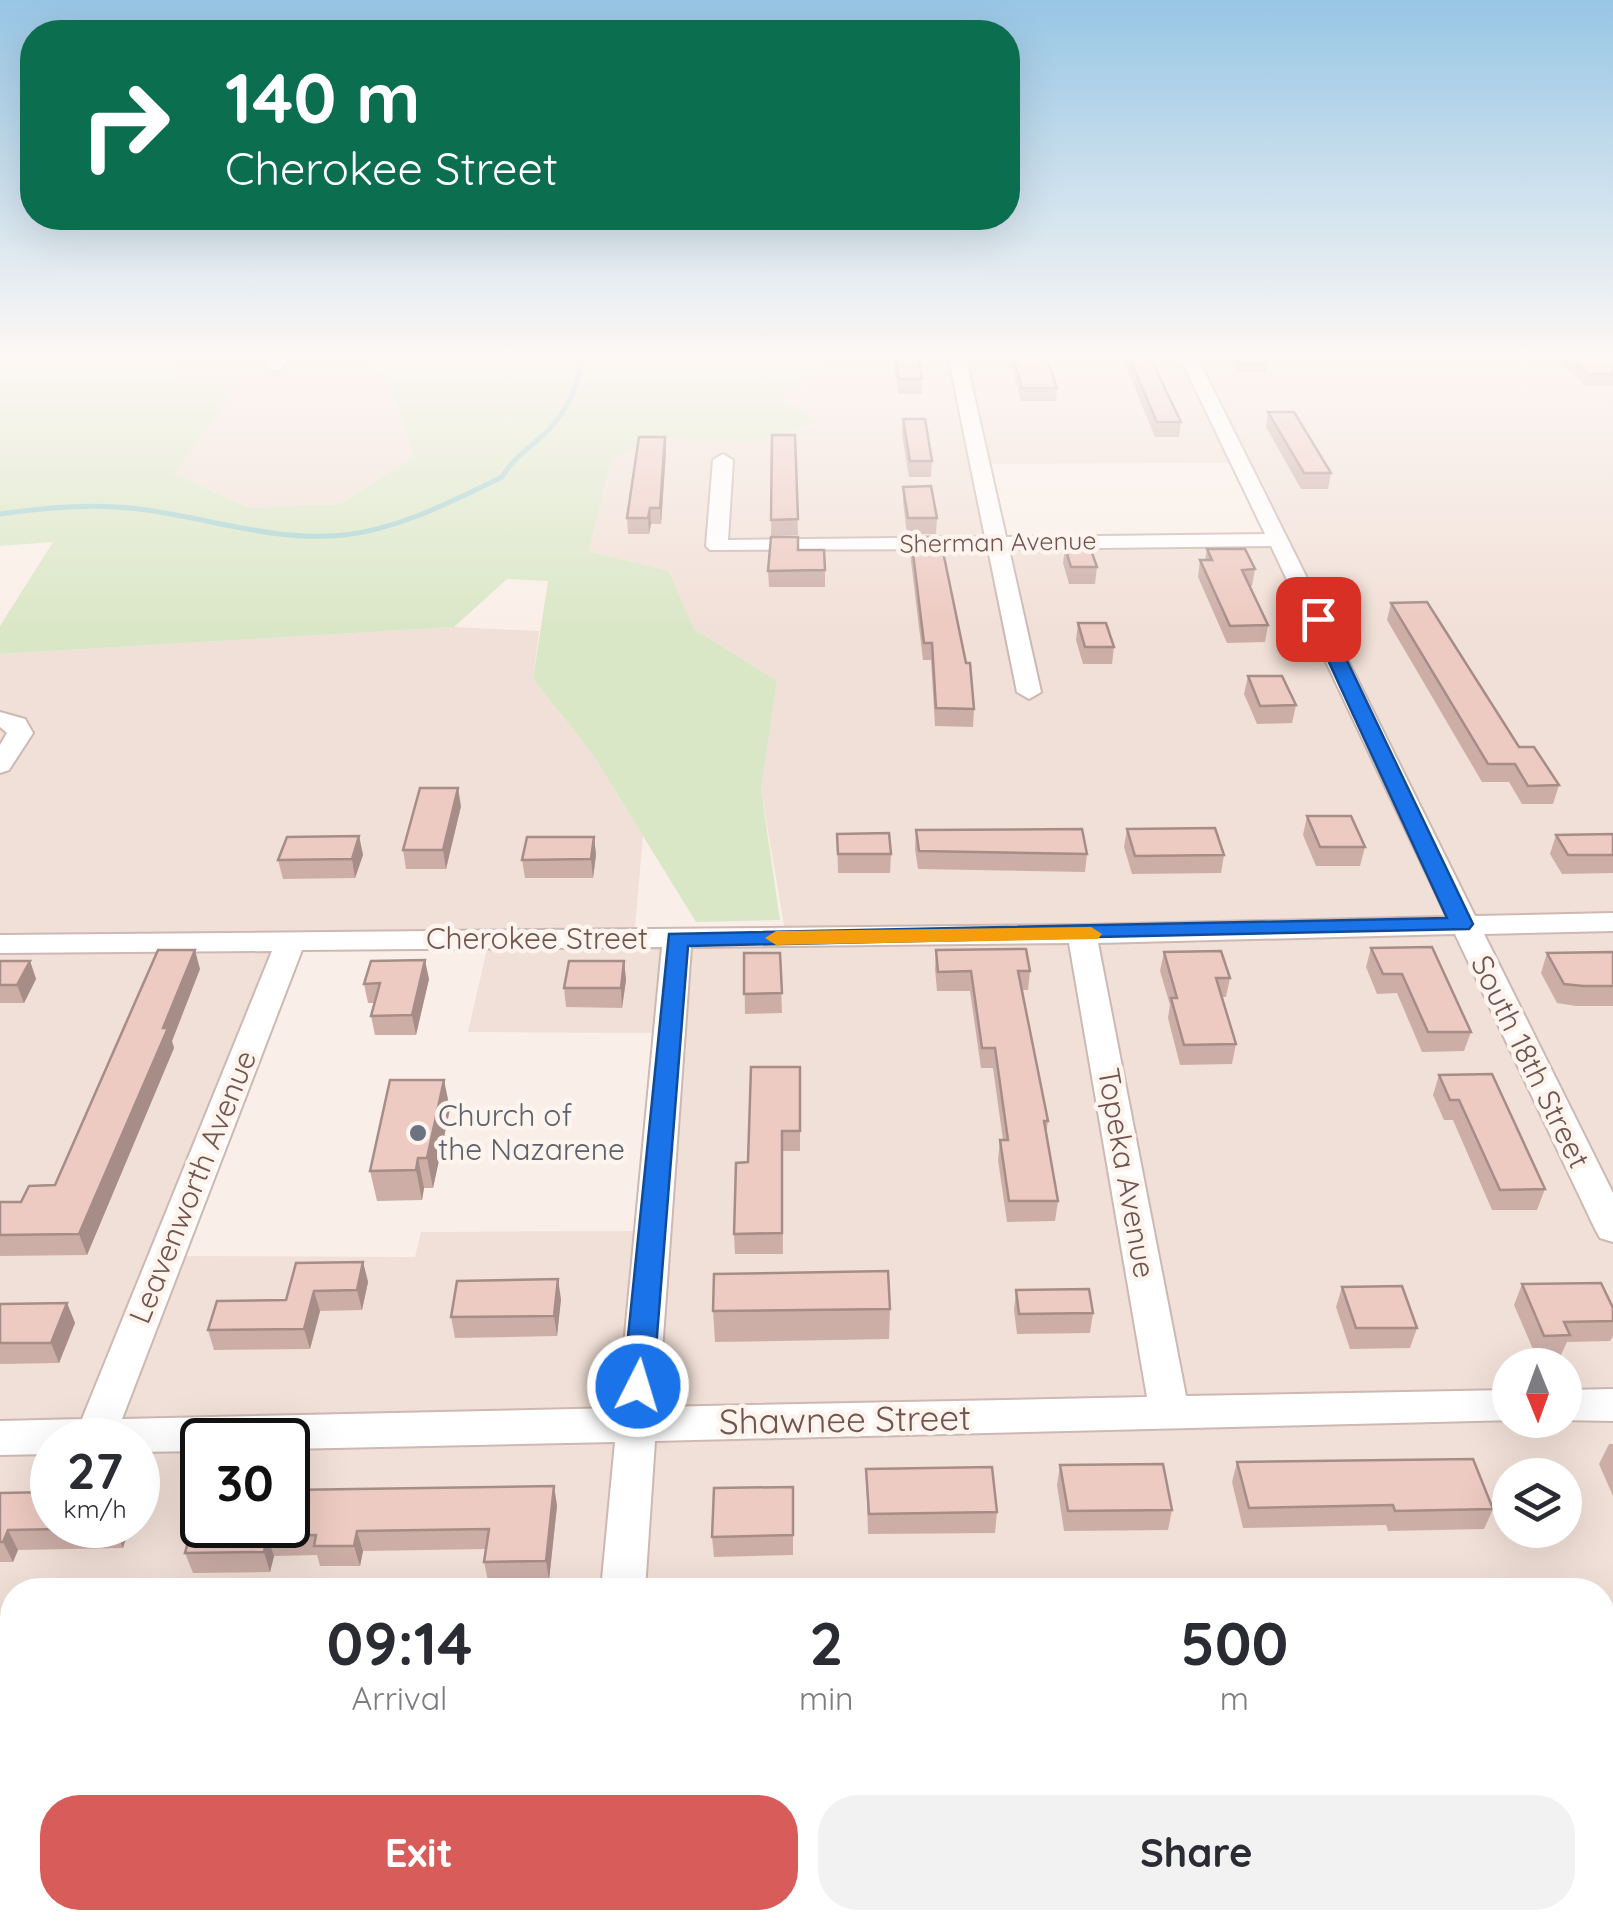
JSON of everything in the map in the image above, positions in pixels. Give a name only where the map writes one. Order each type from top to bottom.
[{"type":"street","points":[[976,445],[1030,692]]},
{"type":"street","name":"South 18th Street","points":[[1233,445],[1613,1229]]},
{"type":"street","name":"Sherman Avenue","points":[[723,460],[717,546],[1280,540]]},
{"type":"street","points":[[0,765],[20,733],[8,722]]},
{"type":"street","name":"Cherokee Street","points":[[0,944],[1082,934],[1613,922]]},
{"type":"street","name":"Topeka Avenue","points":[[1082,934],[1169,1412]]},
{"type":"street","points":[[624,1578],[677,939]]},
{"type":"street","name":"Leavenworth Avenue","points":[[102,1418],[291,940]]},
{"type":"street","points":[[1582,1406],[1613,1405]]},
{"type":"street","name":"Shawnee Street","points":[[160,1433],[1492,1406]]},
{"type":"street","name":"Shawnee Street","points":[[0,1438],[30,1437]]},
{"type":"shaded area","points":[[195,445],[410,445],[414,456],[340,504],[249,508],[175,474]]},
{"type":"shaded area","points":[[647,445],[1613,445],[1613,1578],[0,1578],[0,654],[454,627],[539,631],[533,679],[593,755],[643,836],[634,939],[786,937],[761,790],[777,681],[694,629],[669,571],[589,551],[612,457]],"holes":[[[1243,463],[1278,540],[999,542],[982,464]],[[291,940],[489,940],[468,1032],[669,1033],[651,1231],[421,1232],[415,1257],[167,1256]]]},
{"type":"green space","points":[[0,445],[195,445],[175,474],[249,508],[340,504],[414,456],[410,445],[649,445],[612,457],[589,551],[669,571],[694,629],[777,681],[761,790],[780,920],[696,922],[593,755],[533,679],[548,581],[507,579],[454,627],[0,654],[0,626],[53,542],[0,546]]},
{"type":"building","points":[[638,445],[664,445],[660,508],[650,508],[648,518],[627,518]]},
{"type":"building","points":[[772,445],[795,445],[798,519],[771,520]]},
{"type":"building","points":[[907,445],[929,445],[932,461],[910,461]]},
{"type":"building","points":[[1287,445],[1314,445],[1331,473],[1304,473]]},
{"type":"building","points":[[931,486],[937,518],[908,518],[903,487]]},
{"type":"building","points":[[771,537],[798,537],[798,550],[824,550],[825,570],[768,571]]},
{"type":"building","points":[[911,537],[940,537],[966,663],[970,663],[974,709],[936,708],[932,643],[924,643]]},
{"type":"building","points":[[1065,547],[1090,547],[1097,567],[1071,567]]},
{"type":"building","points":[[1207,549],[1245,549],[1255,569],[1242,570],[1268,625],[1230,626],[1200,560],[1212,560]]},
{"type":"building","points":[[1427,602],[1519,747],[1534,747],[1559,785],[1528,786],[1515,764],[1488,764],[1391,603]]},
{"type":"building","points":[[1078,623],[1106,623],[1114,647],[1085,647]]},
{"type":"building","points":[[1248,676],[1282,676],[1296,705],[1260,706]]},
{"type":"building","points":[[420,788],[458,788],[443,850],[403,850]]},
{"type":"building","points":[[1307,816],[1351,816],[1365,847],[1320,847]]},
{"type":"building","points":[[1215,828],[1224,855],[1135,856],[1127,829]]},
{"type":"building","points":[[1082,829],[1087,854],[919,851],[916,830]]},
{"type":"building","points":[[889,833],[891,854],[838,854],[837,834]]},
{"type":"building","points":[[1613,834],[1613,855],[1568,855],[1556,835]]},
{"type":"building","points":[[359,836],[352,859],[278,860],[287,837]]},
{"type":"building","points":[[527,837],[594,837],[591,859],[522,860]]},
{"type":"building","points":[[1432,947],[1471,1032],[1428,1032],[1402,974],[1383,974],[1371,948]]},
{"type":"building","points":[[1026,949],[1030,971],[1018,971],[1048,1121],[1044,1121],[1058,1201],[1009,1201],[1000,1140],[1008,1140],[995,1048],[982,1048],[971,971],[938,972],[936,950]]},
{"type":"building","points":[[158,950],[195,950],[163,1028],[168,1028],[79,1234],[0,1235],[0,1202],[21,1202],[29,1186],[55,1185]]},
{"type":"building","points":[[1221,951],[1230,978],[1216,978],[1236,1044],[1184,1045],[1171,998],[1177,998],[1164,952]]},
{"type":"building","points":[[1613,952],[1613,986],[1564,984],[1547,953]]},
{"type":"building","points":[[744,953],[780,953],[782,993],[744,994]]},
{"type":"building","points":[[425,960],[412,1015],[371,1016],[380,983],[364,984],[371,961]]},
{"type":"building","points":[[0,961],[30,961],[17,985],[0,985]]},
{"type":"building","points":[[569,961],[624,961],[621,988],[564,988]]},
{"type":"building","points":[[751,1067],[800,1067],[800,1131],[782,1131],[782,1233],[734,1234],[736,1163],[748,1162]]},
{"type":"building","points":[[1492,1074],[1545,1189],[1500,1190],[1459,1100],[1450,1100],[1439,1075]]},
{"type":"building","points":[[390,1080],[444,1080],[427,1158],[418,1158],[416,1170],[370,1171]]},
{"type":"building","points":[[363,1262],[357,1290],[314,1291],[304,1329],[208,1330],[217,1301],[286,1300],[296,1263]]},
{"type":"building","points":[[888,1271],[890,1309],[713,1311],[714,1274]]},
{"type":"building","points":[[558,1279],[554,1316],[451,1317],[457,1281]]},
{"type":"building","points":[[1601,1283],[1613,1308],[1613,1321],[1564,1322],[1570,1335],[1544,1336],[1522,1284]]},
{"type":"building","points":[[1402,1286],[1417,1328],[1356,1328],[1342,1287]]},
{"type":"building","points":[[1089,1289],[1093,1313],[1019,1314],[1016,1290]]},
{"type":"building","points":[[67,1303],[51,1343],[0,1343],[0,1304]]},
{"type":"building","points":[[1473,1459],[1492,1509],[1395,1511],[1393,1505],[1249,1508],[1237,1462]]},
{"type":"building","points":[[1163,1464],[1172,1510],[1068,1511],[1060,1465]]},
{"type":"building","points":[[992,1467],[997,1512],[869,1514],[866,1469]]},
{"type":"building","points":[[554,1486],[546,1561],[484,1562],[489,1529],[357,1531],[354,1546],[314,1546],[316,1535],[310,1535],[310,1490]]},
{"type":"building","points":[[793,1487],[793,1535],[712,1537],[714,1488]]},
{"type":"building","points":[[30,1492],[30,1530],[8,1530],[3,1542],[0,1542],[0,1493]]},
{"type":"building","points":[[186,1548],[265,1548],[264,1552],[185,1553]]},
{"type":"waterway","points":[[0,514],[73,507],[128,508],[269,533],[344,535],[385,527],[425,513],[502,477],[531,445]]},
{"type":"slow traffic","points":[[776,938],[1091,934]]},
{"type":"place","name":"Church of the Nazarene","points":[[418,1133]]},
{"type":"route","points":[[638,1386],[677,939],[1462,924],[1318,619]]}]
